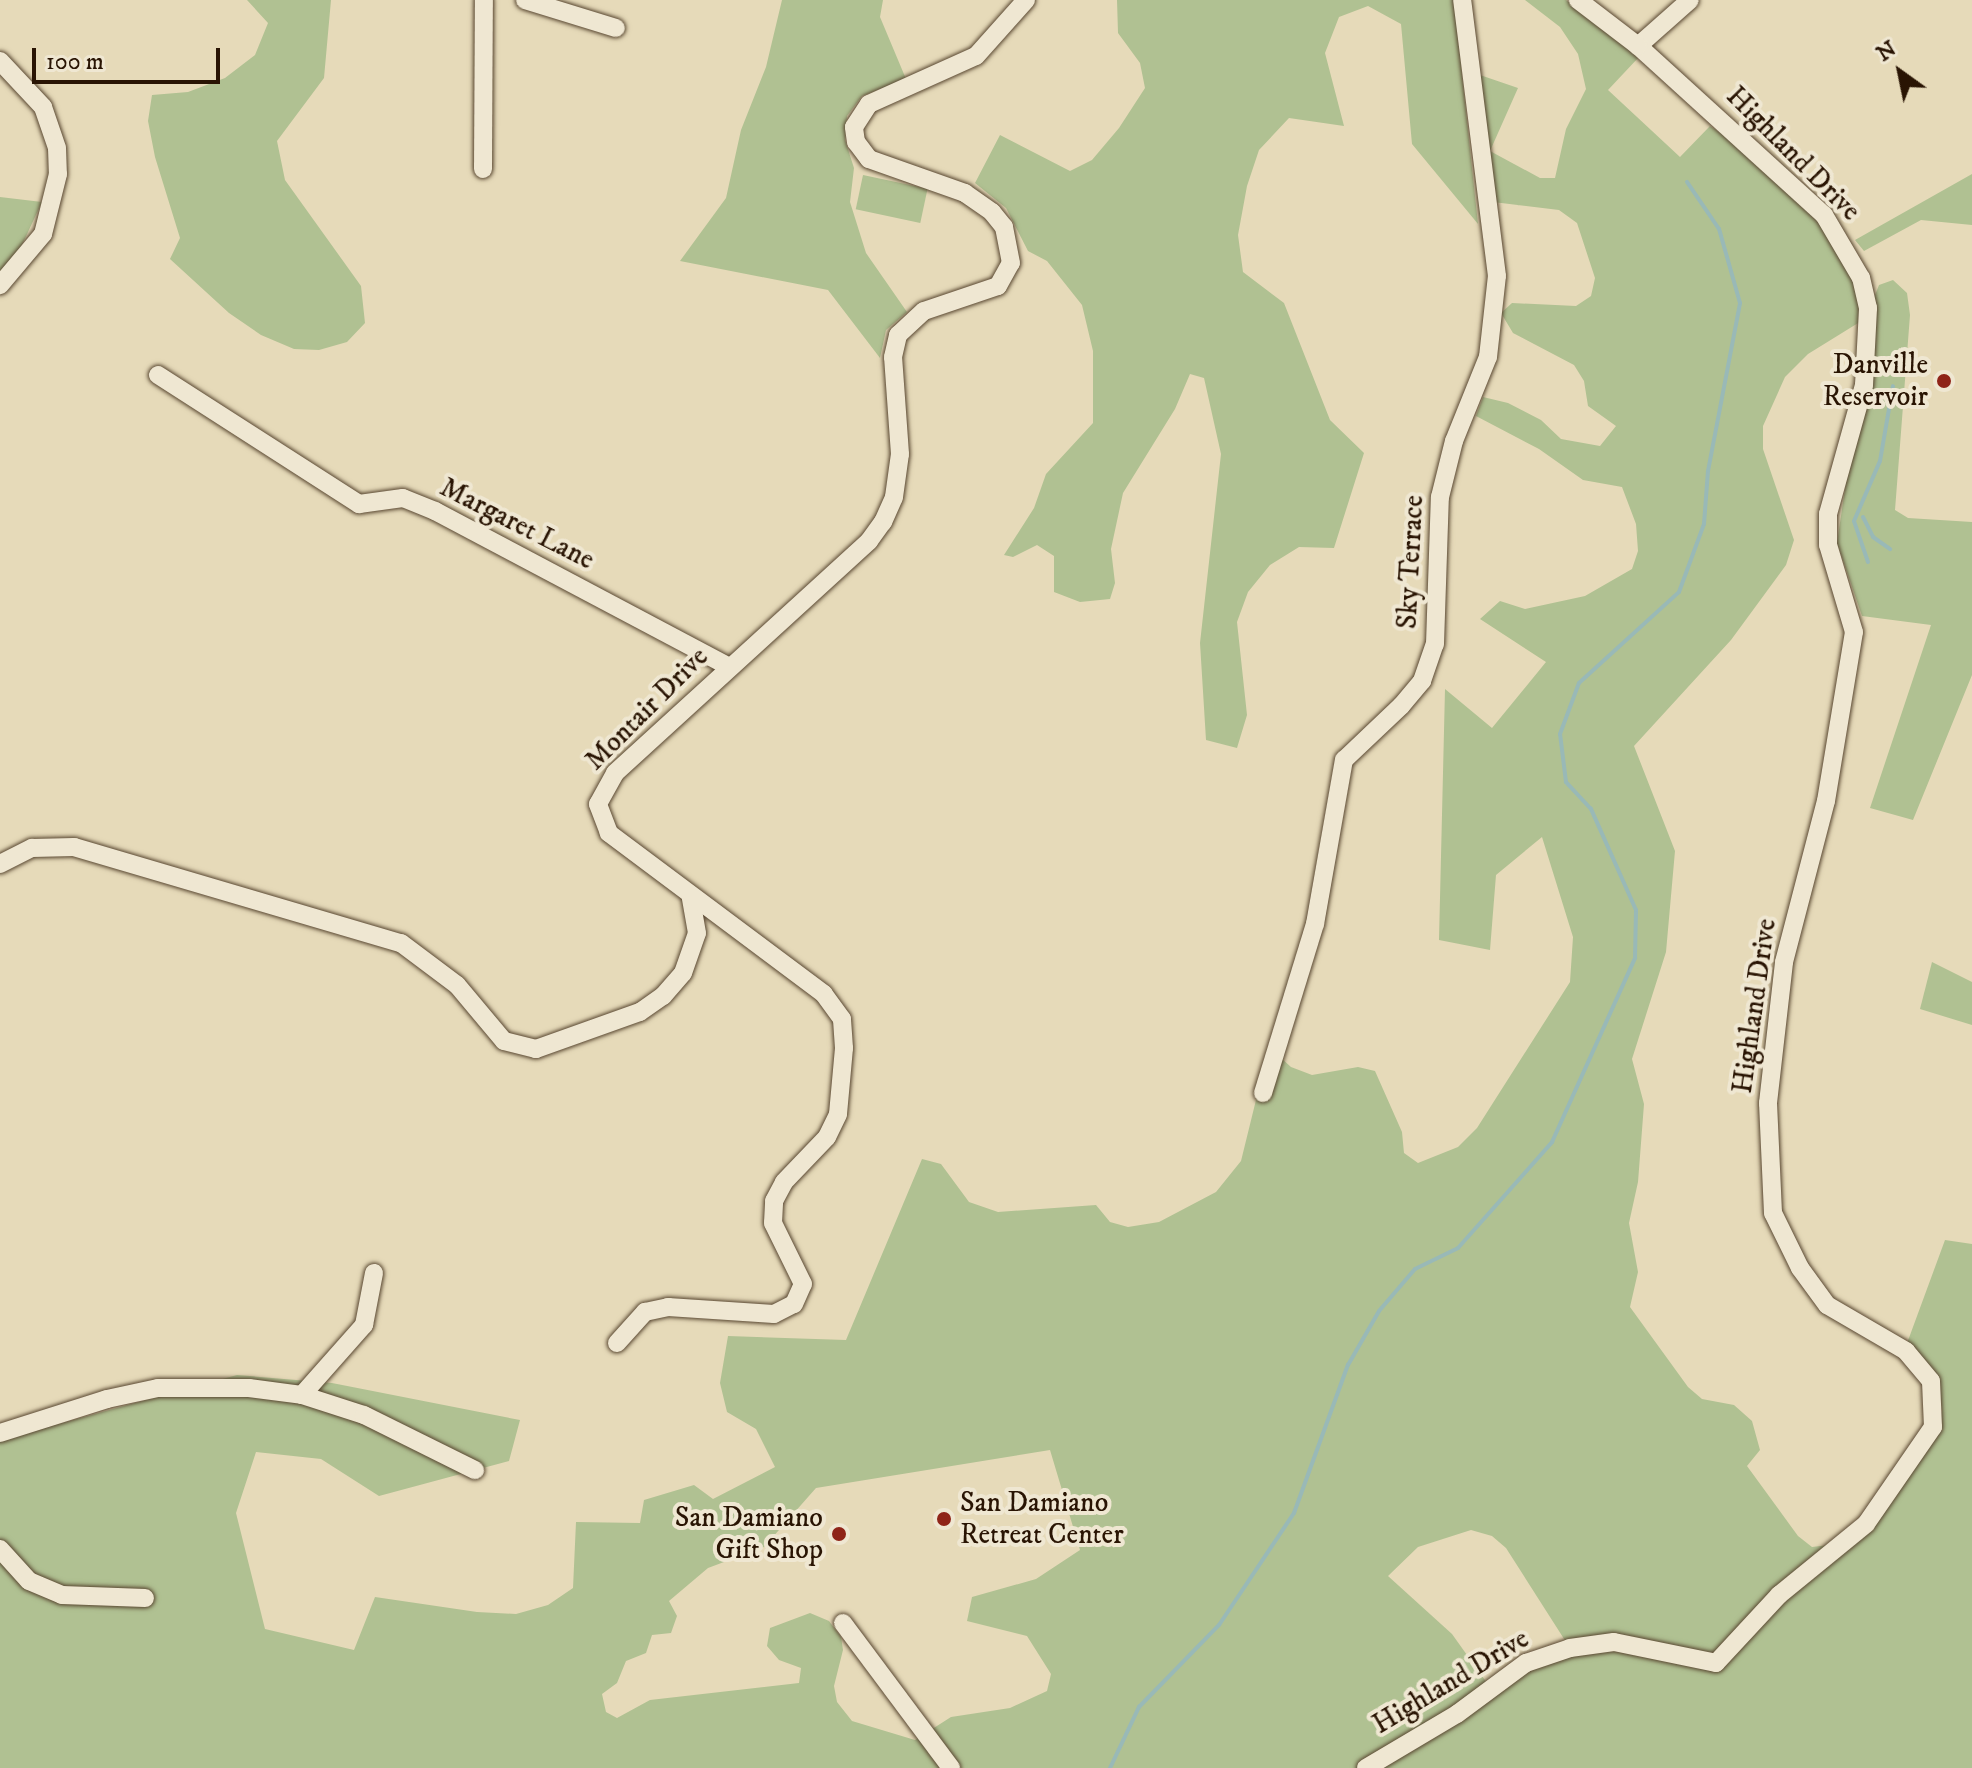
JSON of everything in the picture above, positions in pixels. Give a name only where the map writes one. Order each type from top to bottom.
[{"type":"street","points":[[483,169],[484,0]]},
{"type":"street","points":[[525,0],[616,28]]},
{"type":"street","name":"Montair Drive","points":[[617,1343],[645,1312],[668,1307],[774,1314],[794,1304],[803,1284],[773,1223],[774,1201],[784,1182],[827,1137],[838,1114],[844,1048],[838,1011],[824,994],[691,898],[609,833],[598,804],[615,773],[728,666],[869,541],[883,522],[894,497],[900,454],[893,357],[898,335],[924,311],[983,294],[1008,275],[1009,246],[992,212],[965,193],[869,159],[856,142],[858,116],[869,104],[976,56],[1026,0]]},
{"type":"street","name":"Sky Terrace","points":[[1263,1093],[1315,924],[1344,760],[1401,706],[1422,681],[1435,644],[1440,497],[1454,441],[1488,357],[1497,276],[1462,0]]},
{"type":"street","name":"Highland Drive","points":[[1366,1768],[1457,1714],[1526,1663],[1570,1648],[1614,1642],[1716,1663],[1779,1595],[1866,1524],[1933,1427],[1931,1381],[1906,1351],[1827,1305],[1800,1268],[1773,1213],[1768,1103],[1784,962],[1826,801],[1854,632],[1828,545],[1828,514],[1864,385],[1865,293],[1846,246],[1824,215],[1638,46],[1578,0]]},
{"type":"street","points":[[1638,46],[1690,0]]},
{"type":"street","points":[[0,61],[43,107],[57,148],[58,174],[43,234],[0,285]]},
{"type":"street","name":"Margaret Lane","points":[[158,375],[359,504],[403,498],[435,511],[728,666]]},
{"type":"street","points":[[0,864],[32,848],[74,847],[401,943],[457,985],[504,1041],[536,1049],[640,1012],[663,996],[683,973],[697,933],[691,898]]},
{"type":"street","points":[[302,1395],[364,1325],[374,1273]]},
{"type":"street","points":[[0,1433],[107,1399],[158,1388],[214,1386],[302,1395],[396,1428],[475,1470]]},
{"type":"street","points":[[0,1549],[29,1581],[62,1595],[145,1598]]},
{"type":"street","points":[[843,1623],[951,1768]]},
{"type":"green space","points":[[247,0],[331,0],[324,78],[277,141],[285,180],[361,286],[365,323],[347,342],[319,350],[294,349],[261,335],[229,313],[170,259],[180,238],[155,157],[148,121],[152,95],[188,92],[225,78],[255,55],[268,23]]},
{"type":"green space","points":[[782,0],[883,0],[880,17],[906,79],[862,96],[847,116],[845,140],[854,168],[850,202],[866,253],[907,312],[886,330],[880,358],[828,290],[680,261],[726,198],[741,130],[766,67]]},
{"type":"green space","points":[[1117,0],[1454,0],[1478,224],[1412,144],[1401,24],[1368,6],[1339,17],[1325,53],[1344,126],[1289,118],[1259,150],[1247,186],[1238,235],[1243,272],[1284,303],[1330,420],[1364,453],[1334,548],[1299,547],[1270,565],[1248,592],[1237,622],[1247,715],[1237,748],[1206,740],[1200,643],[1221,454],[1204,378],[1190,374],[1175,409],[1123,493],[1111,549],[1115,583],[1110,599],[1080,602],[1054,592],[1054,556],[1037,545],[1013,557],[1004,555],[1034,508],[1046,474],[1093,423],[1093,351],[1082,305],[1047,261],[1028,251],[1006,208],[975,183],[1000,135],[1070,171],[1092,160],[1119,128],[1145,88],[1140,63],[1118,33]]},
{"type":"green space","points":[[1525,0],[1566,0],[1639,57],[1608,90],[1680,157],[1710,126],[1731,140],[1807,209],[1833,240],[1852,278],[1863,320],[1808,354],[1785,377],[1763,426],[1763,449],[1794,540],[1786,565],[1731,640],[1634,746],[1675,851],[1666,952],[1632,1059],[1644,1104],[1638,1182],[1629,1223],[1638,1272],[1630,1307],[1688,1387],[1702,1399],[1734,1405],[1752,1421],[1760,1450],[1747,1466],[1798,1536],[1812,1547],[1829,1545],[1878,1519],[1931,1443],[1942,1411],[1940,1390],[1906,1346],[1945,1240],[1972,1244],[1972,1768],[0,1768],[0,1440],[237,1375],[332,1383],[520,1420],[509,1461],[379,1496],[321,1459],[256,1452],[236,1513],[265,1629],[354,1650],[375,1597],[477,1612],[516,1614],[548,1605],[573,1588],[576,1522],[640,1523],[644,1500],[694,1485],[713,1499],[775,1467],[756,1429],[727,1412],[720,1383],[728,1336],[846,1340],[922,1159],[941,1164],[969,1202],[998,1212],[1096,1205],[1110,1222],[1128,1227],[1159,1222],[1216,1192],[1241,1161],[1269,1047],[1291,1067],[1312,1075],[1358,1067],[1375,1071],[1402,1132],[1404,1153],[1418,1163],[1458,1147],[1477,1128],[1570,982],[1573,937],[1542,837],[1496,875],[1490,950],[1439,940],[1445,689],[1492,728],[1546,662],[1480,619],[1500,601],[1525,609],[1585,596],[1632,569],[1638,551],[1636,524],[1622,487],[1583,480],[1539,449],[1476,416],[1483,397],[1508,403],[1541,420],[1561,439],[1600,446],[1616,426],[1588,406],[1584,381],[1574,365],[1513,333],[1501,313],[1512,303],[1576,306],[1591,296],[1595,278],[1577,223],[1559,210],[1493,202],[1480,75],[1518,88],[1490,151],[1540,178],[1555,178],[1566,129],[1586,89],[1578,54],[1560,27]],"holes":[[[1050,1450],[1080,1550],[1036,1579],[972,1597],[967,1621],[1027,1636],[1051,1674],[1047,1691],[1010,1708],[951,1717],[915,1740],[852,1721],[837,1702],[834,1686],[843,1650],[841,1637],[829,1621],[810,1613],[770,1628],[767,1646],[779,1660],[801,1668],[799,1683],[650,1700],[617,1718],[606,1712],[602,1694],[617,1683],[626,1661],[646,1653],[652,1635],[671,1633],[677,1616],[669,1601],[708,1568],[764,1547],[816,1488]],[[1471,1530],[1492,1536],[1506,1548],[1566,1642],[1487,1683],[1452,1634],[1388,1576],[1418,1547]]]},
{"type":"green space","points":[[1972,174],[1972,225],[1921,220],[1864,251],[1855,240]]},
{"type":"green space","points":[[863,175],[928,189],[920,223],[856,209]]},
{"type":"green space","points":[[0,197],[42,202],[21,247],[0,272]]},
{"type":"green space","points":[[1893,280],[1907,293],[1910,315],[1895,510],[1908,518],[1972,522],[1972,675],[1913,820],[1870,808],[1931,625],[1862,616],[1837,543],[1873,300],[1879,285]]},
{"type":"green space","points":[[1932,962],[1972,982],[1972,1025],[1920,1009]]},
{"type":"waterway","points":[[1110,1768],[1139,1707],[1219,1625],[1294,1513],[1348,1365],[1379,1311],[1415,1269],[1458,1248],[1552,1142],[1635,958],[1636,910],[1591,809],[1566,782],[1560,734],[1579,683],[1679,592],[1704,524],[1708,471],[1740,303],[1719,229],[1687,182]]},
{"type":"waterway","points":[[1868,562],[1854,521],[1880,461],[1893,386]]},
{"type":"waterway","points":[[1863,517],[1873,537],[1890,549]]},
{"type":"place","name":"Danville Reservoir","points":[[1944,381]]},
{"type":"place","name":"San Damiano Retreat Center","points":[[944,1519]]},
{"type":"place","name":"San Damiano Gift Shop","points":[[839,1534]]}]
